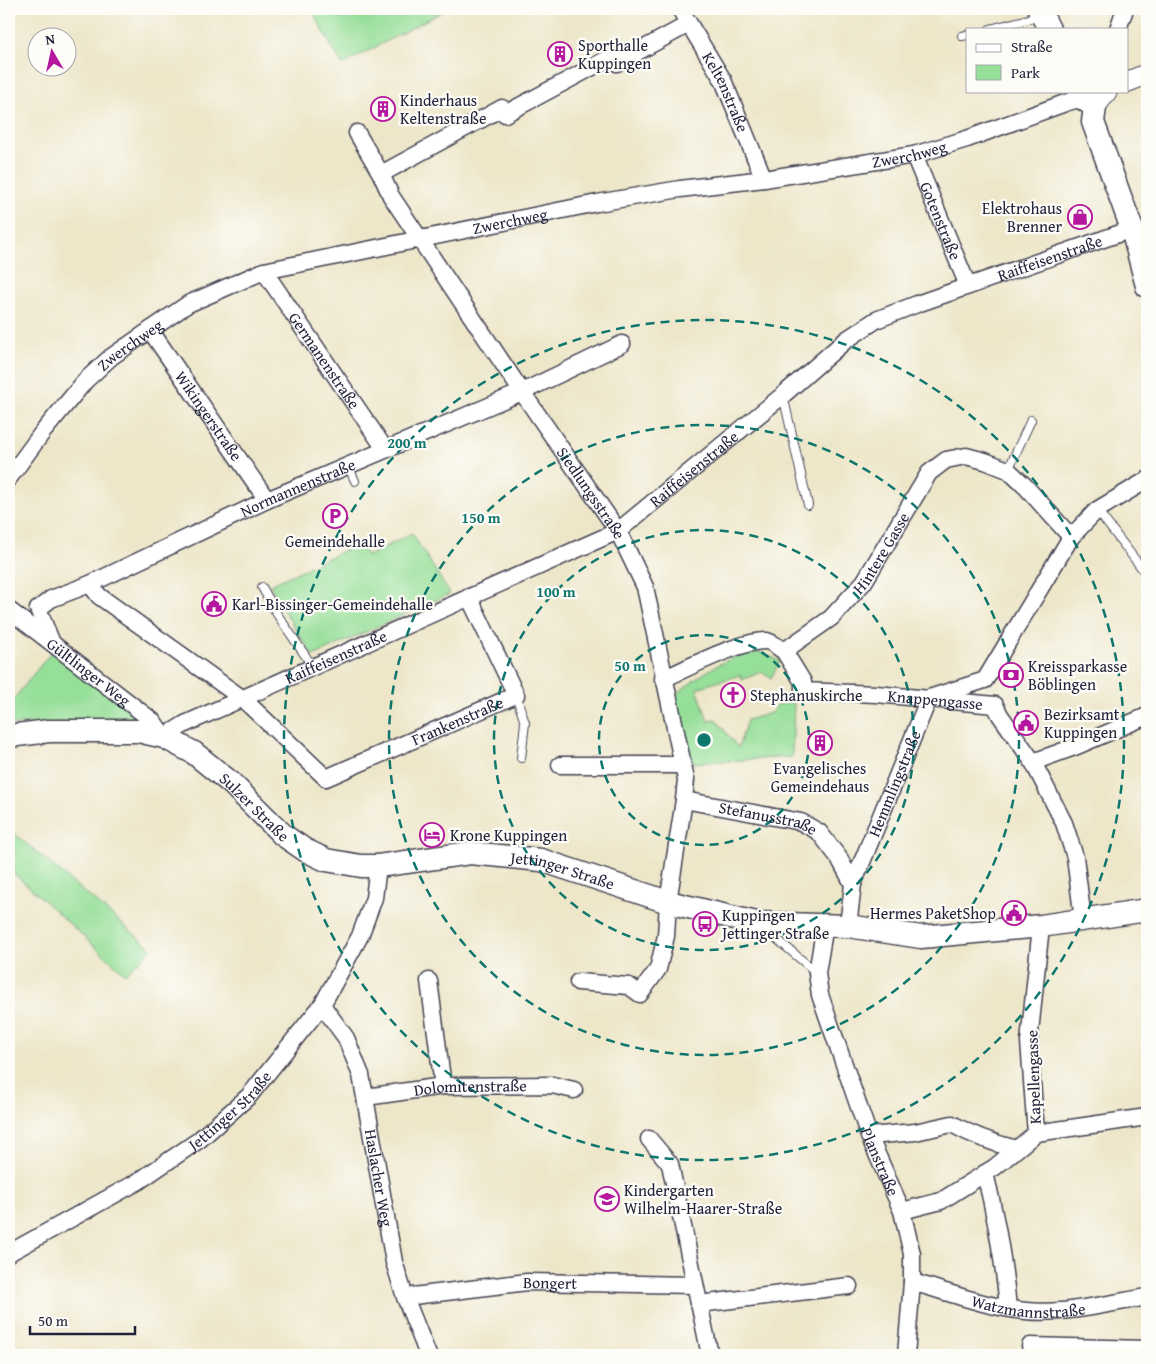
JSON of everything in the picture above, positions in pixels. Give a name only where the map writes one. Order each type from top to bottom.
[{"type":"main road","points":[[1095,95],[1093,122],[1132,230],[1147,286]]},
{"type":"main road","name":"Sulzer Straße","points":[[9,736],[49,732],[138,731],[164,737],[194,753],[231,783],[283,834],[305,850],[326,860],[361,866],[378,866]]},
{"type":"main road","name":"Jettinger Straße","points":[[378,866],[470,853],[541,860],[668,902],[756,923],[848,926],[921,937],[1041,926],[1147,910]]},
{"type":"street","name":"Keltenstraße","points":[[680,9],[723,80],[764,179]]},
{"type":"street","points":[[1118,28],[1125,9]]},
{"type":"street","points":[[381,174],[502,108],[506,114],[613,56],[617,63],[689,24]]},
{"type":"street","points":[[1128,82],[1147,74]]},
{"type":"street","name":"Zwerchweg","points":[[9,478],[86,380],[111,357],[188,304],[264,271],[597,203],[914,155],[968,138],[1065,103],[1095,95]]},
{"type":"street","name":"Siedlungsstraße","points":[[357,133],[381,174],[391,196],[522,392],[618,531],[645,587],[663,679],[686,779],[668,902],[666,936],[658,969],[640,994],[629,986],[578,982]]},
{"type":"street","name":"Gotenstraße","points":[[914,155],[968,286]]},
{"type":"street","name":"Raiffeisenstraße","points":[[164,737],[185,724],[618,531],[783,395],[846,340],[876,320],[968,286],[1132,230]]},
{"type":"street","name":"Germanenstraße","points":[[264,271],[385,449]]},
{"type":"street","name":"Wikingerstraße","points":[[150,330],[267,500]]},
{"type":"street","name":"Normannenstraße","points":[[53,645],[38,609],[51,599],[90,584],[267,500],[522,392],[622,344]]},
{"type":"street","name":"Hintere Gasse","points":[[784,651],[832,618],[864,582],[929,473],[946,460],[966,456],[1008,470],[1071,537]]},
{"type":"street","points":[[929,698],[985,680],[1071,537],[1097,510],[1147,480]]},
{"type":"street","points":[[90,584],[98,596],[242,699]]},
{"type":"street","name":"Frankenstraße","points":[[242,699],[326,778],[516,695],[469,597]]},
{"type":"street","name":"Gültlinger Weg","points":[[9,610],[154,722],[164,737]]},
{"type":"street","points":[[663,679],[713,656],[750,643],[769,641],[784,651]]},
{"type":"street","name":"Knappengasse","points":[[784,651],[803,682],[803,691],[876,694],[995,705],[1033,762],[1064,823],[1076,857],[1084,920]]},
{"type":"street","points":[[985,680],[995,705]]},
{"type":"street","name":"Hemmlingstraße","points":[[848,926],[854,884],[929,698]]},
{"type":"street","points":[[1033,762],[1077,746],[1147,716]]},
{"type":"street","points":[[560,765],[682,766]]},
{"type":"street","name":"Stefanusstraße","points":[[684,800],[801,822],[819,832],[839,858],[854,884]]},
{"type":"street","name":"Jettinger Straße","points":[[9,1253],[139,1181],[199,1140],[250,1096],[322,1005],[360,936],[374,898],[378,866]]},
{"type":"street","name":"Planstraße","points":[[825,925],[817,973],[820,996],[869,1136],[902,1211],[912,1254],[912,1282],[906,1355]]},
{"type":"street","name":"Kapellengasse","points":[[902,1211],[941,1201],[995,1167],[1036,1133],[1029,1042],[1041,926]]},
{"type":"street","points":[[429,981],[443,1086]]},
{"type":"street","name":"Haslacher Weg","points":[[322,1005],[346,1038],[361,1075],[394,1262],[405,1298],[428,1355]]},
{"type":"street","name":"Dolomitenstraße","points":[[366,1097],[443,1086],[552,1085],[574,1090]]},
{"type":"street","points":[[1036,1133],[1147,1117]]},
{"type":"street","points":[[869,1136],[915,1132],[952,1124],[993,1143],[1016,1149]]},
{"type":"street","points":[[649,1139],[670,1164],[710,1355]]},
{"type":"street","points":[[985,1173],[1004,1263],[1008,1308]]},
{"type":"street","name":"Bongert","points":[[405,1298],[527,1282],[695,1285]]},
{"type":"street","name":"Watzmannstraße","points":[[912,1282],[1008,1308],[1027,1311],[1055,1311],[1147,1297]]},
{"type":"street","points":[[699,1304],[849,1286]]},
{"type":"street","points":[[1030,1346],[1147,1349]]},
{"type":"lane","points":[[995,28],[1044,18]]},
{"type":"lane","points":[[783,395],[808,505]]},
{"type":"lane","points":[[1008,470],[1031,420]]},
{"type":"lane","points":[[348,465],[355,481]]},
{"type":"lane","points":[[1097,510],[1147,575]]},
{"type":"lane","points":[[262,586],[277,614],[313,667]]},
{"type":"lane","points":[[516,695],[525,724],[522,758]]},
{"type":"lane","points":[[756,923],[779,939],[817,973]]},
{"type":"green space","points":[[311,9],[447,9],[342,65]]},
{"type":"green space","points":[[412,533],[450,594],[313,656],[270,585],[358,544],[368,556]]},
{"type":"green space","points":[[52,651],[142,719],[9,725],[9,705]]},
{"type":"green space","points":[[760,652],[780,661],[771,678],[761,672],[742,680],[740,675],[697,688],[708,721],[716,719],[738,748],[747,720],[771,713],[777,705],[794,702],[792,757],[691,763],[673,697],[714,667],[736,657]]},
{"type":"green space","points":[[9,829],[152,949],[125,974],[9,869]]},
{"type":"place","name":"Sporthalle Kuppingen","points":[[560,54]]},
{"type":"place","name":"Kinderhaus Keltenstraße","points":[[383,109]]},
{"type":"place","name":"Elektrohaus Brenner","points":[[1080,217]]},
{"type":"place","name":"Gemeindehalle","points":[[335,516]]},
{"type":"place","name":"Karl-Bissinger-Gemeindehalle","points":[[214,604]]},
{"type":"place","name":"Kreissparkasse Böblingen","points":[[1011,675]]},
{"type":"place","name":"Stephanuskirche","points":[[733,695]]},
{"type":"place","name":"Bezirksamt Kuppingen","points":[[1026,723]]},
{"type":"place","name":"Evangelisches Gemeindehaus","points":[[820,743]]},
{"type":"place","name":"Krone Kuppingen","points":[[432,835]]},
{"type":"place","name":"Hermes PaketShop","points":[[1014,913]]},
{"type":"place","name":"Kuppingen Jettinger Straße","points":[[705,924]]},
{"type":"place","name":"Kindergarten Wilhelm-Haarer-Straße","points":[[607,1199]]}]
